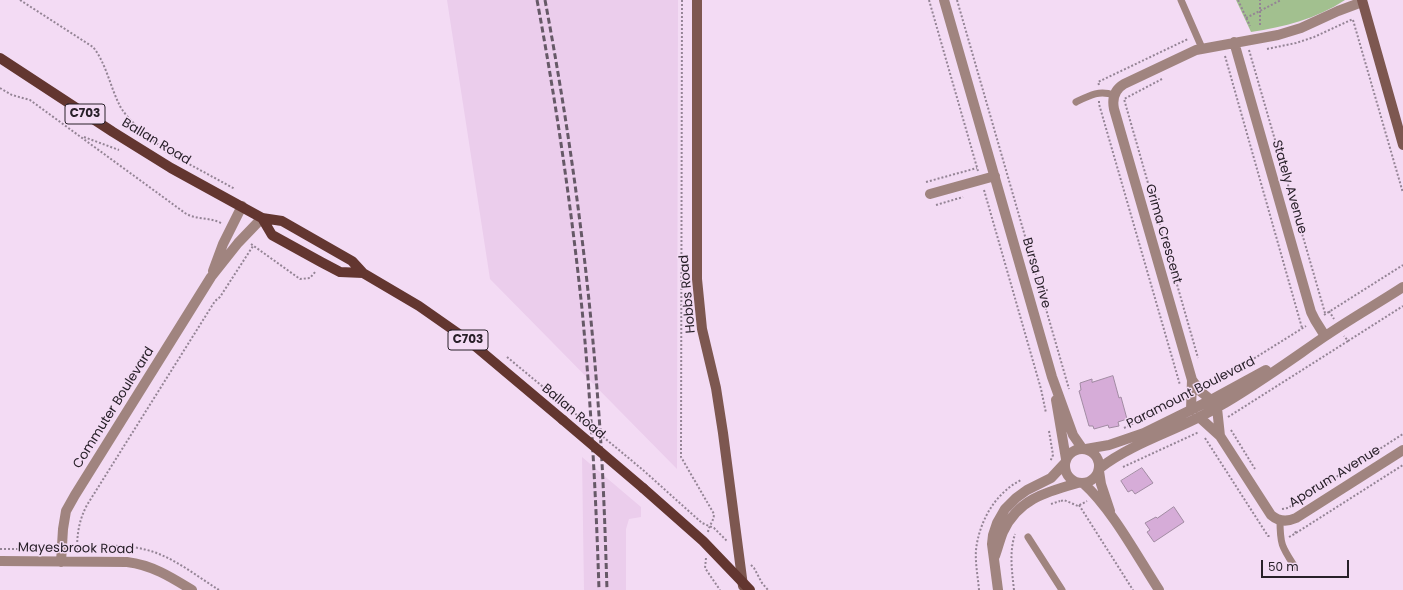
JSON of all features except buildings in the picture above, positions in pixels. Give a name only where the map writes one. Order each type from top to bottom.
[{"type":"main road","name":"Ballan Road","points":[[0,58],[171,168],[262,218],[282,221],[352,261],[363,273],[418,306],[469,341],[643,488],[703,541],[743,586],[750,590]]},
{"type":"main road","name":"Ballan Road","points":[[262,218],[272,234],[321,262],[340,272],[363,273]]},
{"type":"street","name":"Hobbs Road","points":[[697,0],[697,279],[702,329],[716,388],[724,433],[743,586]]},
{"type":"street","name":"Bursa Drive","points":[[944,0],[1052,377],[1073,436],[1084,449]]},
{"type":"street","points":[[1114,95],[1124,84],[1202,48],[1278,35],[1301,28],[1362,1],[1403,145]]},
{"type":"street","name":"Stately Avenue","points":[[1234,42],[1311,312],[1325,336]]},
{"type":"street","name":"Grima Crescent","points":[[1114,95],[1114,109],[1196,394],[1214,404]]},
{"type":"street","points":[[930,194],[995,176]]},
{"type":"street","name":"Commuter Boulevard","points":[[211,277],[230,229],[242,206]]},
{"type":"street","name":"Commuter Boulevard","points":[[61,562],[63,529],[66,511],[75,495],[211,277],[262,218]]},
{"type":"street","name":"Paramount Boulevard","points":[[1099,469],[1114,457],[1130,448],[1199,417],[1214,404],[1304,350],[1403,287]]},
{"type":"street","name":"Bursa Drive","points":[[1052,377],[1066,461]]},
{"type":"street","points":[[1192,410],[1196,394]]},
{"type":"street","name":"Paramount Boulevard","points":[[1084,449],[1108,446],[1124,441],[1192,410],[1214,404]]},
{"type":"street","name":"Aporum Avenue","points":[[1214,404],[1220,436]]},
{"type":"street","name":"Aporum Avenue","points":[[1199,417],[1220,436],[1267,510],[1271,515],[1280,520],[1289,521],[1296,518],[1403,450]]},
{"type":"street","points":[[998,590],[992,544],[997,523],[1005,509],[1016,498],[1027,490],[1051,478],[1071,453],[1084,449],[1095,454],[1099,463],[1101,484],[1112,516]]},
{"type":"street","points":[[1066,461],[1065,468],[1069,477],[1081,483],[1094,494],[1112,516],[1159,590]]},
{"type":"street","points":[[995,558],[1002,533],[1009,520],[1017,510],[1028,501],[1039,495],[1056,489],[1091,481],[1097,475],[1099,469]]},
{"type":"street","name":"Mayesbrook Road","points":[[0,561],[139,563],[168,575],[192,590]]},
{"type":"lane","points":[[1181,0],[1202,48]]},
{"type":"lane","points":[[1076,102],[1095,93],[1114,95]]},
{"type":"lane","name":"Aporum Avenue","points":[[1280,520],[1280,537],[1282,547],[1295,567]]},
{"type":"lane","points":[[1028,537],[1062,590]]},
{"type":"path","points":[[20,0],[93,47],[98,53],[119,105],[130,120],[165,150]]},
{"type":"path","points":[[560,401],[643,470],[702,523],[708,526],[714,520],[714,514],[682,457],[682,0]]},
{"type":"path","points":[[929,0],[1041,389],[1047,418]]},
{"type":"path","points":[[957,0],[1071,395]]},
{"type":"path","points":[[1238,0],[1250,26]]},
{"type":"path","points":[[1260,0],[1260,25]]},
{"type":"path","points":[[1246,18],[1282,0]]},
{"type":"path","points":[[1350,6],[1403,193]]},
{"type":"path","points":[[1264,50],[1296,43],[1314,37],[1353,19]]},
{"type":"path","points":[[1246,40],[1325,314]]},
{"type":"path","points":[[1220,57],[1250,52]]},
{"type":"path","points":[[1225,56],[1302,328]]},
{"type":"path","points":[[1164,79],[1124,99],[1200,365]]},
{"type":"path","points":[[0,88],[12,95],[30,100],[184,213],[197,218],[216,221],[230,229]]},
{"type":"path","points":[[926,182],[977,168]]},
{"type":"path","points":[[936,205],[963,197]]},
{"type":"path","points":[[243,239],[300,278],[310,278],[321,262]]},
{"type":"path","points":[[77,562],[78,529],[87,505],[215,302],[220,297],[253,246]]},
{"type":"path","points":[[1122,428],[1217,383],[1403,264]]},
{"type":"path","points":[[1348,341],[1403,306]]},
{"type":"path","points":[[1228,426],[1256,469]]},
{"type":"path","points":[[1049,430],[1053,456],[1050,462],[1044,467],[1051,478]]},
{"type":"path","points":[[1281,509],[1288,508],[1403,434]]},
{"type":"path","points":[[1296,533],[1403,465]]},
{"type":"path","points":[[979,590],[976,551],[981,529],[995,501],[1005,491],[1024,478]]},
{"type":"path","points":[[1048,505],[1061,501],[1056,489]]},
{"type":"path","points":[[1079,505],[1133,590]]},
{"type":"path","points":[[1014,590],[1011,548],[1015,534],[1018,530]]},
{"type":"shaded area","points":[[447,0],[678,0],[677,469],[490,279]]},
{"type":"shaded area","points":[[582,457],[641,507],[641,517],[629,519],[626,529],[626,590],[584,590]]},
{"type":"green space","points":[[1236,0],[1345,0],[1334,7],[1300,21],[1276,28],[1251,32]]},
{"type":"railway","points":[[537,0],[562,154],[582,309],[593,449],[599,590]]},
{"type":"railway","points":[[545,0],[570,150],[589,301],[601,449],[607,590]]}]
